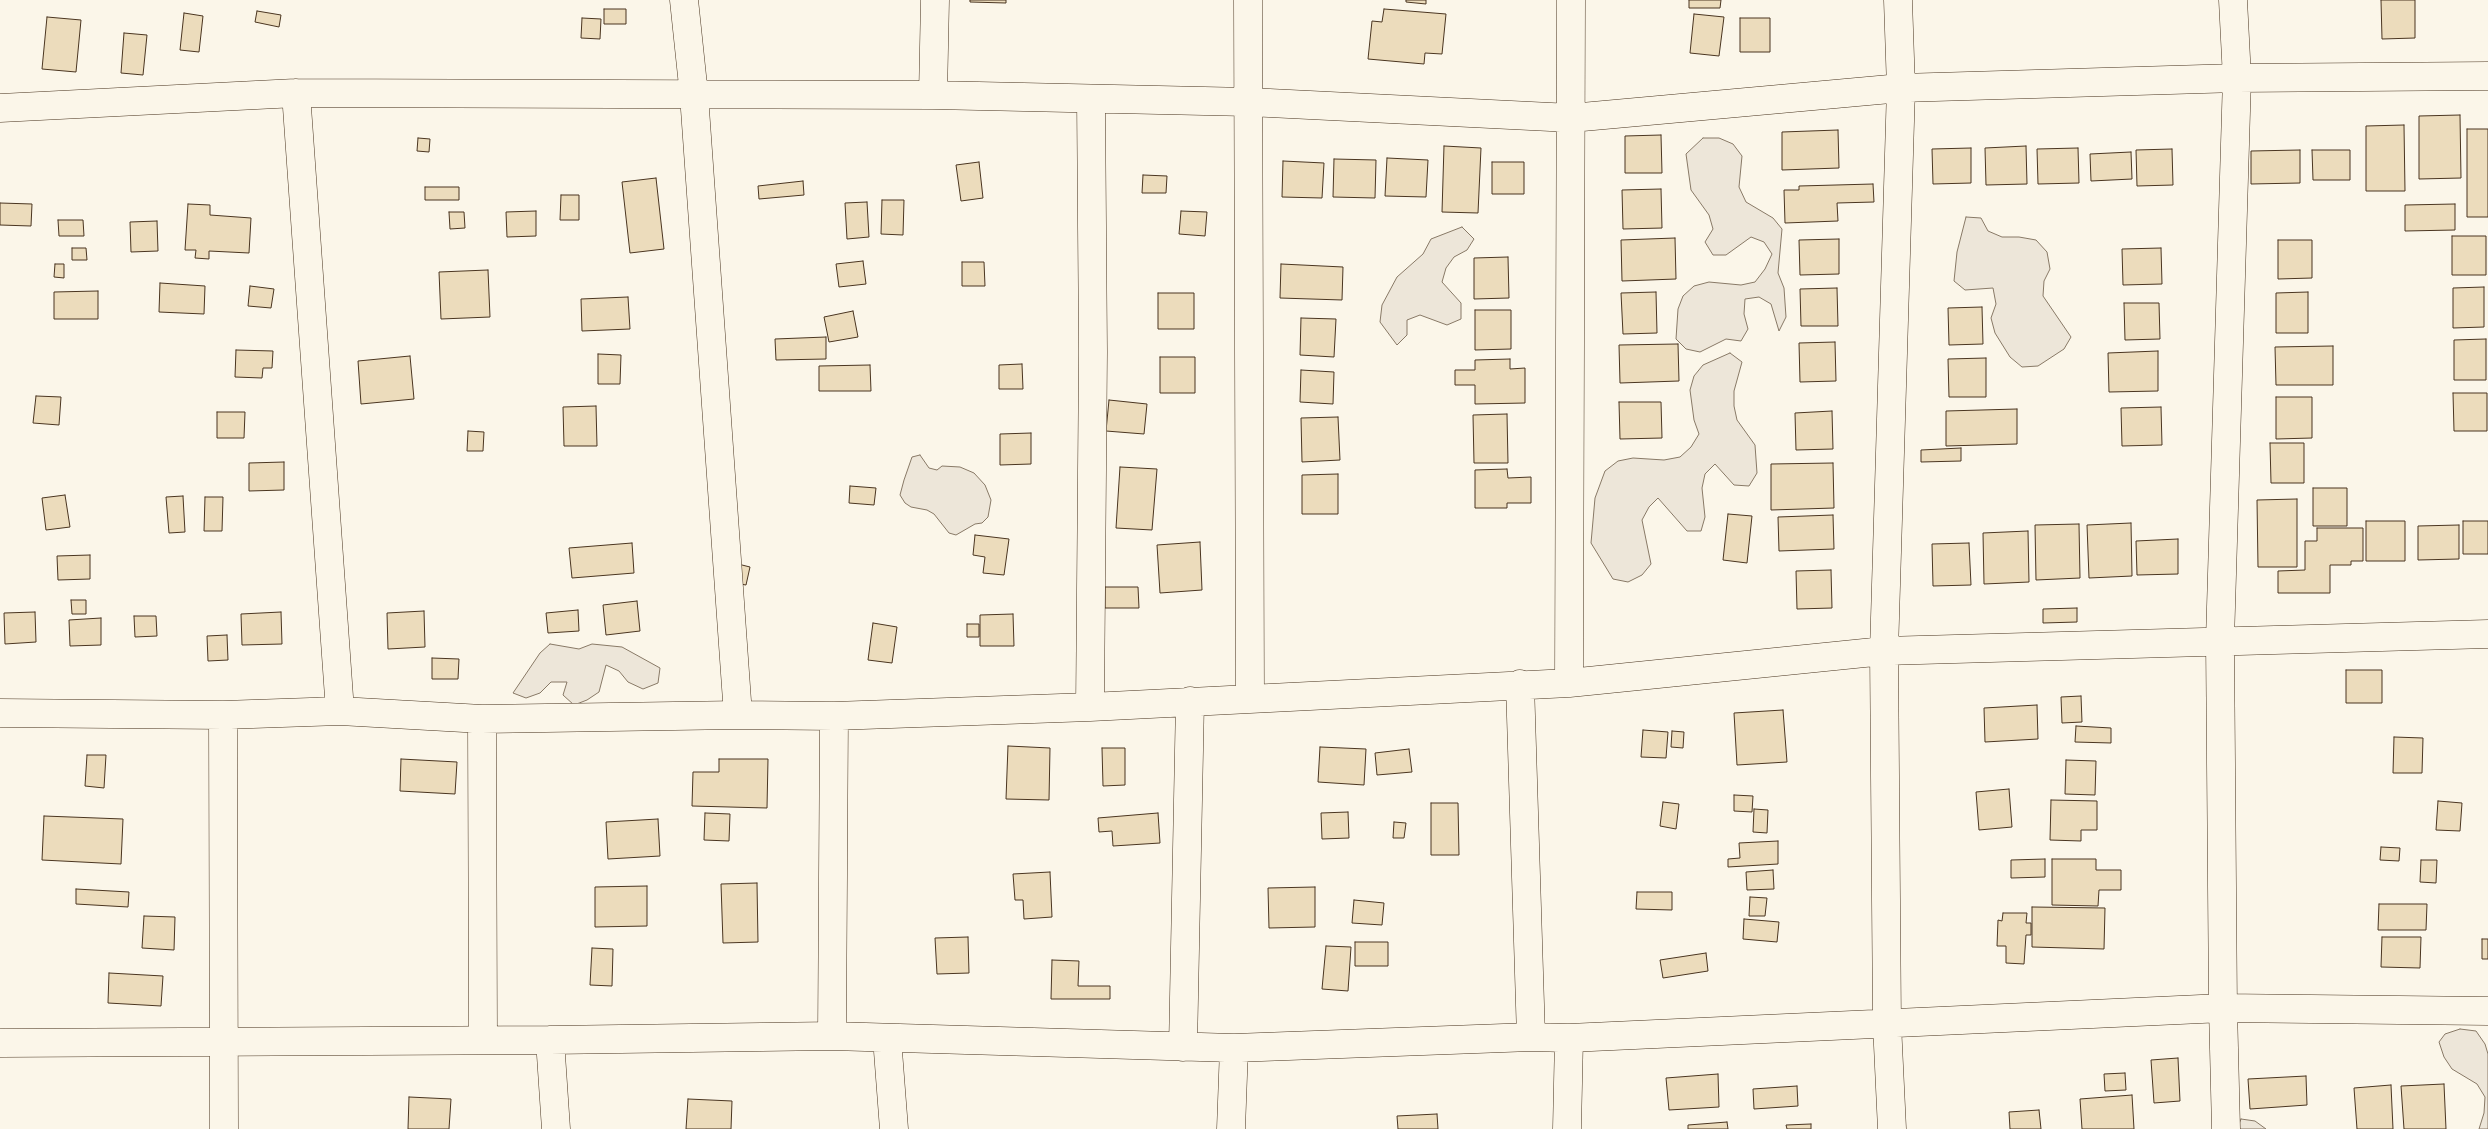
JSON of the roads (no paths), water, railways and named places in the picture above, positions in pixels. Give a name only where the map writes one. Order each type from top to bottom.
[{"type":"street","points":[[684,0],[694,96],[738,715]]},
{"type":"street","points":[[933,95],[935,0]]},
{"type":"street","points":[[1248,0],[1250,698]]},
{"type":"street","points":[[1569,683],[1571,0]]},
{"type":"street","points":[[1892,1129],[1887,1024],[1884,651],[1901,88],[1898,0]]},
{"type":"street","points":[[2226,1129],[2223,1008],[2220,640],[2237,78],[2233,0]]},
{"type":"street","points":[[0,108],[296,93],[694,96],[933,95],[1249,102],[1571,118],[1901,88],[2237,78],[2488,76]]},
{"type":"street","points":[[296,93],[340,711]]},
{"type":"street","points":[[1090,707],[1093,362],[1091,99]]},
{"type":"street","points":[[0,713],[223,715],[340,711],[482,719],[738,715],[834,716],[1090,707],[1569,683],[1884,651],[2220,640],[2488,634]]},
{"type":"street","points":[[1520,684],[1531,1037]]},
{"type":"street","points":[[1183,1047],[1190,701]]},
{"type":"street","points":[[223,715],[224,1129]]},
{"type":"street","points":[[832,1036],[834,716]]},
{"type":"street","points":[[482,719],[482,1040]]},
{"type":"street","points":[[0,1043],[550,1040],[832,1036],[1234,1048],[1531,1037],[1569,1038],[2223,1008],[2488,1010]]},
{"type":"street","points":[[887,1038],[894,1129]]},
{"type":"street","points":[[1567,1129],[1569,1038]]},
{"type":"street","points":[[550,1040],[556,1129]]},
{"type":"street","points":[[1230,1129],[1234,1048]]}]
